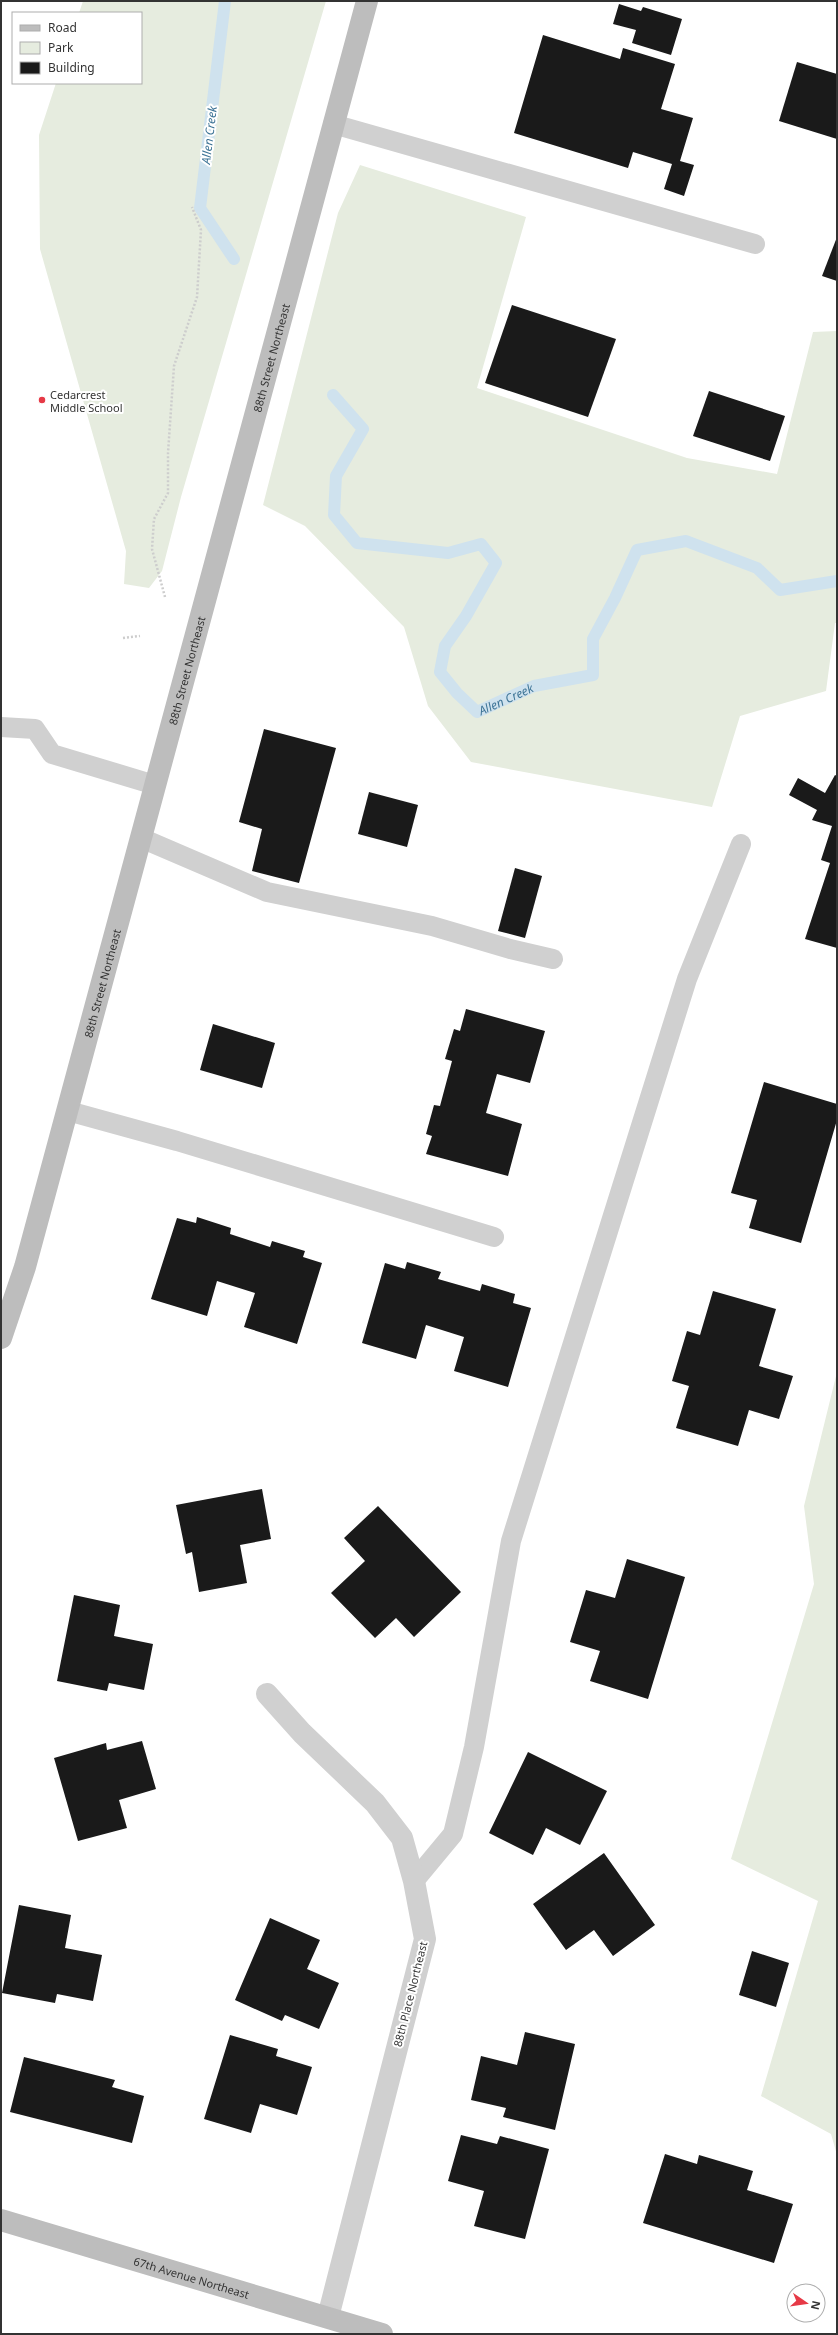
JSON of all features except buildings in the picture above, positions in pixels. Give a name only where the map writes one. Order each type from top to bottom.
[{"type":"main road","name":"88th Street Northeast","points":[[1,1338],[25,1267],[68,1111],[367,1]]},
{"type":"main road","name":"67th Avenue Northeast","points":[[1,2220],[382,2334]]},
{"type":"street","name":"88th Place Northeast","points":[[267,1694],[302,1733],[376,1803],[402,1838],[414,1881],[425,1939],[328,2317]]},
{"type":"lane","points":[[334,124],[755,244]]},
{"type":"lane","points":[[1,727],[35,729],[52,754],[155,785]]},
{"type":"lane","points":[[141,838],[224,872],[267,892],[432,926],[510,949],[553,959]]},
{"type":"lane","points":[[414,1881],[453,1834],[474,1747],[511,1541],[687,979],[741,844]]},
{"type":"lane","points":[[68,1111],[177,1141],[494,1237]]},
{"type":"path","points":[[165,597],[152,550],[154,519],[168,493],[168,453],[174,366],[197,297],[201,230],[192,207]]},
{"type":"path","points":[[123,638],[140,636]]},
{"type":"green space","points":[[83,1],[326,1],[181,497],[162,571],[149,588],[124,584],[126,551],[40,249],[39,135],[56,84],[142,84],[142,12],[79,12]]},
{"type":"green space","points":[[360,165],[526,217],[477,388],[687,458],[777,474],[813,332],[837,331],[837,623],[835,623],[826,691],[740,716],[712,807],[471,762],[428,706],[404,627],[305,526],[263,505],[338,213]]},
{"type":"green space","points":[[837,1372],[837,2155],[831,2134],[761,2096],[818,1901],[731,1859],[814,1584],[804,1506]]},
{"type":"waterway","name":"Allen Creek","points":[[225,1],[200,208],[234,259]]},
{"type":"waterway","name":"Allen Creek","points":[[333,395],[363,429],[336,476],[334,515],[357,543],[448,553],[481,544],[496,563],[466,616],[445,646],[440,672],[457,693],[477,712],[534,686],[593,675],[593,639],[615,598],[637,550],[686,541],[757,568],[780,590],[837,581]]},
{"type":"place","name":"Cedarcrest Middle School","points":[[42,400]]}]
